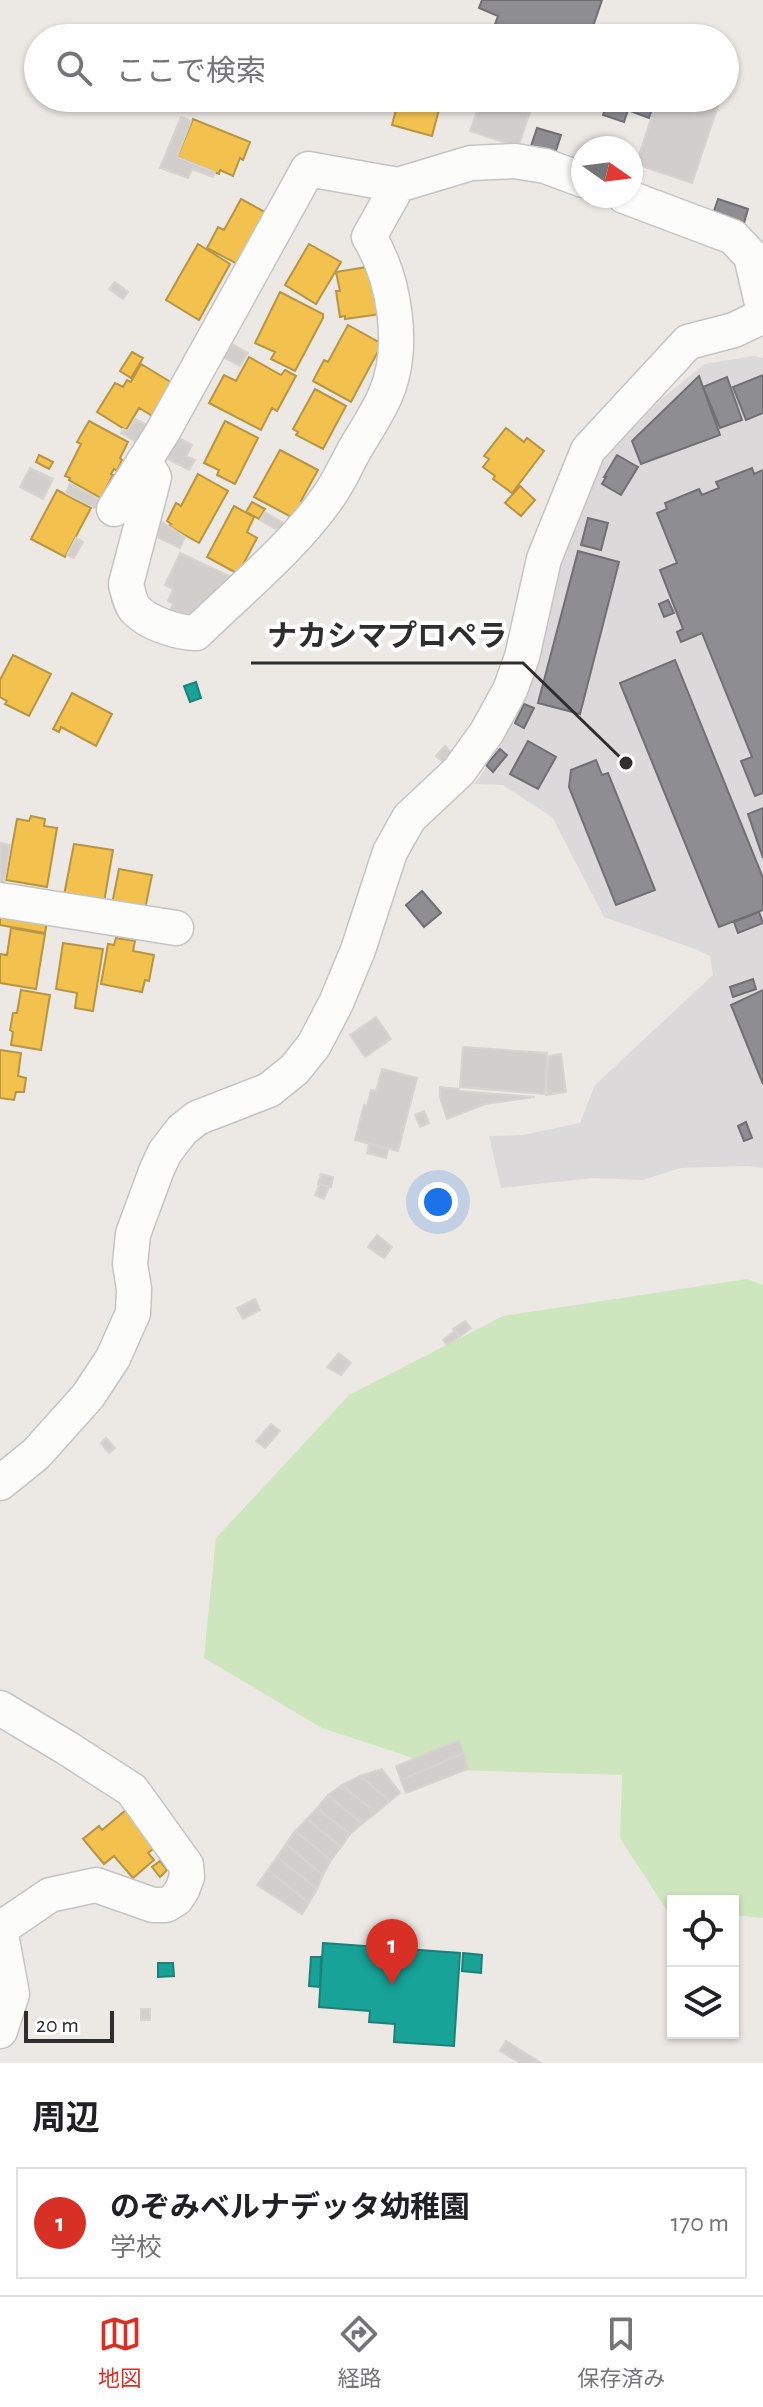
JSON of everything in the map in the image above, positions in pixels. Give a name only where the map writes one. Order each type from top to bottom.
[{"type":"street","points":[[114,509],[283,218],[308,169],[398,185],[471,163],[515,161],[545,166],[571,176]]},
{"type":"street","points":[[144,461],[154,477],[126,584],[128,595],[136,610],[167,628],[179,633],[196,633],[292,539],[328,498],[386,394],[396,331],[380,255],[369,237],[398,185]]},
{"type":"street","points":[[643,203],[733,237],[751,256],[763,308]]},
{"type":"street","points":[[0,1483],[36,1454],[88,1396],[113,1358],[133,1313],[134,1289],[130,1264],[133,1234],[165,1152],[182,1130],[197,1118],[269,1090],[295,1069],[314,1045],[358,950],[390,852],[409,818],[459,771],[487,732],[510,690],[522,657],[544,559],[588,450],[688,342],[734,330],[763,316]]},
{"type":"street","points":[[0,900],[176,928]]},
{"type":"street","points":[[0,1708],[132,1790],[186,1865],[187,1877],[176,1899],[166,1905],[153,1905],[96,1885],[50,1895],[0,1929],[12,1994],[0,2031]]},
{"type":"shaded area","points":[[754,356],[763,358],[763,1168],[680,1168],[643,1180],[592,1178],[501,1188],[489,1136],[523,1135],[580,1123],[595,1085],[713,975],[710,956],[604,917],[552,817],[503,785],[475,784],[502,743],[526,688],[554,573],[592,473],[660,400],[705,364]]},
{"type":"green space","points":[[747,1279],[763,1285],[763,1918],[739,1916],[739,1895],[667,1895],[666,1909],[620,1838],[622,1775],[449,1770],[322,1728],[204,1658],[216,1538],[349,1395],[503,1316]]},
{"type":"building: 住宅","points":[[395,112],[438,112],[432,136],[392,125]]},
{"type":"building: 住宅","points":[[193,119],[250,142],[233,176],[220,170],[219,174],[177,157]]},
{"type":"building: 住宅","points":[[241,199],[274,217],[247,269],[207,248],[218,227],[224,230]]},
{"type":"building: 住宅","points":[[198,244],[230,264],[199,320],[166,300]]},
{"type":"building: 住宅","points":[[309,244],[341,262],[316,304],[285,285]]},
{"type":"building: 住宅","points":[[373,266],[381,314],[340,317],[336,272]]},
{"type":"building: 住宅","points":[[280,292],[323,314],[295,371],[271,359],[275,352],[255,343]]},
{"type":"building: 住宅","points":[[348,325],[382,344],[351,402],[313,381],[324,360],[328,362]]},
{"type":"building: 住宅","points":[[132,352],[143,358],[131,378],[120,371]]},
{"type":"building: 住宅","points":[[249,357],[281,375],[285,370],[296,376],[277,411],[272,408],[261,430],[209,403],[224,375],[236,381]]},
{"type":"building: 住宅","points":[[141,364],[174,384],[154,417],[139,408],[126,430],[97,412],[115,383],[123,387],[127,380],[131,382]]},
{"type":"building: 住宅","points":[[315,389],[346,406],[323,449],[296,435],[298,432],[293,429]]},
{"type":"building: 住宅","points":[[89,421],[128,442],[117,471],[114,469],[111,474],[101,498],[65,476],[81,444],[77,442]]},
{"type":"building: 住宅","points":[[225,421],[258,438],[235,484],[217,475],[219,470],[204,463]]},
{"type":"building: 住宅","points":[[506,428],[524,442],[527,438],[544,451],[512,493],[483,467],[489,459],[484,456]]},
{"type":"building: 住宅","points":[[280,450],[318,470],[295,519],[254,497]]},
{"type":"building: 住宅","points":[[39,455],[53,462],[49,469],[36,462]]},
{"type":"building: 住宅","points":[[198,474],[228,491],[199,543],[169,526],[171,524],[167,521],[176,503],[181,506]]},
{"type":"building: 住宅","points":[[520,486],[535,500],[521,516],[505,503]]},
{"type":"building: 住宅","points":[[57,490],[91,508],[65,557],[31,539]]},
{"type":"building: 住宅","points":[[252,502],[265,509],[259,519],[246,512]]},
{"type":"building: 住宅","points":[[234,506],[254,517],[247,532],[257,538],[238,574],[207,557]]},
{"type":"building: 住宅","points":[[13,655],[51,674],[29,716],[5,704],[7,701],[0,697],[0,680]]},
{"type":"building: 住宅","points":[[72,693],[112,714],[96,746],[61,727],[59,732],[53,729]]},
{"type":"building: 住宅","points":[[31,816],[45,819],[44,826],[57,828],[47,887],[6,880],[17,819],[29,821]]},
{"type":"building: 住宅","points":[[74,844],[113,850],[104,902],[64,895]]},
{"type":"building: 住宅","points":[[119,869],[152,875],[145,909],[112,904]]},
{"type":"building: 住宅","points":[[0,914],[47,922],[45,933],[0,925]]},
{"type":"building: 住宅","points":[[11,928],[45,934],[36,989],[0,983],[0,954],[7,955]]},
{"type":"building: 住宅","points":[[116,938],[135,941],[133,951],[154,955],[149,981],[145,980],[142,992],[101,984],[108,944],[114,945]]},
{"type":"building: 住宅","points":[[63,943],[103,949],[93,1011],[75,1008],[77,993],[56,989]]},
{"type":"building: 住宅","points":[[21,990],[50,995],[41,1050],[11,1045],[13,1013],[17,1013]]},
{"type":"building: 住宅","points":[[0,1050],[21,1053],[18,1076],[26,1078],[24,1092],[16,1092],[14,1100],[0,1098]]},
{"type":"building: 住宅","points":[[126,1810],[157,1846],[148,1853],[154,1860],[133,1878],[114,1856],[104,1864],[83,1839],[99,1826],[102,1830]]},
{"type":"building: 住宅","points":[[160,1861],[167,1870],[160,1877],[152,1867]]},
{"type":"building: 公共","points":[[196,682],[201,698],[190,702],[184,686]]},
{"type":"building: 公共","points":[[323,1943],[460,1953],[454,2046],[394,2042],[395,2024],[369,2022],[370,2011],[319,2007]]},
{"type":"building: 公共","points":[[463,1953],[482,1955],[481,1973],[462,1971]]},
{"type":"building: 公共","points":[[311,1957],[321,1957],[320,1987],[309,1986]]},
{"type":"building: 公共","points":[[158,1963],[173,1963],[174,1976],[158,1977]]},
{"type":"building: 工業","points":[[482,0],[602,0],[594,24],[495,24],[498,16],[479,8]]},
{"type":"building: 工業","points":[[604,112],[627,112],[624,122],[603,115]]},
{"type":"building: 工業","points":[[633,112],[651,112],[649,118]]},
{"type":"building: 工業","points":[[537,128],[561,135],[554,157],[530,149]]},
{"type":"building: 工業","points":[[718,199],[748,209],[742,230],[711,220]]},
{"type":"building: 工業","points":[[763,375],[763,413],[746,420],[733,387]]},
{"type":"building: 工業","points":[[699,376],[720,435],[641,464],[632,441]]},
{"type":"building: 工業","points":[[727,377],[742,420],[720,428],[703,387]]},
{"type":"building: 工業","points":[[617,455],[638,467],[621,495],[602,484]]},
{"type":"building: 工業","points":[[752,468],[754,474],[763,470],[763,793],[755,796],[741,761],[752,757],[702,633],[681,642],[677,632],[683,629],[660,570],[677,563],[657,513],[667,509],[665,503],[699,489],[702,495],[719,488],[716,482]]},
{"type":"building: 工業","points":[[588,518],[608,523],[601,550],[581,545]]},
{"type":"building: 工業","points":[[578,551],[619,562],[580,714],[538,703]]},
{"type":"building: 工業","points":[[668,600],[674,613],[664,617],[659,604]]},
{"type":"building: 工業","points":[[675,660],[763,878],[763,910],[719,927],[620,683]]},
{"type":"building: 工業","points":[[524,704],[534,708],[524,728],[515,723]]},
{"type":"building: 工業","points":[[528,741],[556,757],[538,789],[510,774]]},
{"type":"building: 工業","points":[[500,749],[507,755],[493,772],[486,765]]},
{"type":"building: 工業","points":[[596,760],[602,775],[608,773],[655,890],[616,905],[569,787],[571,770]]},
{"type":"building: 工業","points":[[763,808],[763,858],[748,814]]},
{"type":"building: 工業","points":[[422,891],[441,913],[424,927],[406,905]]},
{"type":"building: 工業","points":[[759,912],[763,923],[738,933],[734,922]]},
{"type":"building: 工業","points":[[753,979],[756,989],[733,997],[730,987]]},
{"type":"building: 工業","points":[[763,990],[763,1084],[731,1005]]},
{"type":"building: 工業","points":[[746,1122],[752,1138],[744,1141],[738,1126]]},
{"type":"building: その他","points":[[477,112],[530,112],[518,147],[470,131]]},
{"type":"building: その他","points":[[653,112],[716,112],[692,183],[643,166],[643,143]]},
{"type":"building: その他","points":[[181,117],[191,121],[177,157],[215,172],[213,177],[192,169],[188,178],[160,168]]},
{"type":"building: その他","points":[[115,282],[128,292],[123,299],[109,289]]},
{"type":"building: その他","points":[[229,342],[248,353],[240,366],[221,356]]},
{"type":"building: その他","points":[[135,419],[152,428],[142,445],[121,433],[123,429],[128,431]]},
{"type":"building: その他","points":[[177,437],[192,445],[186,456],[195,460],[189,470],[166,458]]},
{"type":"building: その他","points":[[30,468],[53,479],[43,499],[20,487]]},
{"type":"building: その他","points":[[70,484],[100,500],[95,508],[66,493]]},
{"type":"building: その他","points":[[265,512],[285,524],[281,532],[260,520]]},
{"type":"building: その他","points":[[161,521],[185,537],[180,548],[153,535]]},
{"type":"building: その他","points":[[76,538],[83,542],[74,558],[67,555]]},
{"type":"building: その他","points":[[180,553],[231,577],[198,622],[170,610],[173,604],[168,601],[173,589],[165,585]]},
{"type":"building: その他","points":[[445,746],[451,752],[443,762],[436,756]]},
{"type":"building: その他","points":[[1,843],[10,845],[4,883],[0,883]]},
{"type":"building: その他","points":[[376,1017],[391,1039],[365,1057],[350,1035]]},
{"type":"building: その他","points":[[463,1047],[547,1053],[544,1094],[460,1087]]},
{"type":"building: その他","points":[[561,1054],[566,1092],[546,1095],[549,1056]]},
{"type":"building: その他","points":[[382,1069],[417,1078],[398,1151],[355,1140],[364,1105],[367,1106],[371,1090],[376,1091]]},
{"type":"building: その他","points":[[440,1087],[535,1097],[485,1104],[447,1119]]},
{"type":"building: その他","points":[[424,1111],[429,1123],[420,1127],[415,1115]]},
{"type":"building: その他","points":[[369,1144],[388,1149],[386,1158],[367,1153]]},
{"type":"building: その他","points":[[321,1174],[333,1177],[331,1187],[318,1184]]},
{"type":"building: その他","points":[[320,1184],[329,1187],[324,1199],[315,1195]]},
{"type":"building: その他","points":[[377,1235],[392,1247],[384,1258],[368,1247]]},
{"type":"building: その他","points":[[255,1299],[260,1310],[243,1319],[237,1308]]},
{"type":"building: その他","points":[[465,1321],[471,1328],[459,1337],[453,1329]]},
{"type":"building: その他","points":[[455,1331],[459,1337],[447,1345],[443,1340]]},
{"type":"building: その他","points":[[339,1353],[351,1363],[341,1375],[327,1367]]},
{"type":"building: その他","points":[[271,1424],[280,1431],[265,1448],[256,1441]]},
{"type":"building: その他","points":[[106,1438],[115,1448],[109,1453],[101,1443]]},
{"type":"building: その他","points":[[459,1740],[464,1753],[401,1780],[396,1766]]},
{"type":"building: その他","points":[[464,1753],[468,1769],[406,1793],[401,1780]]},
{"type":"building: その他","points":[[382,1769],[400,1793],[390,1801],[360,1776]]},
{"type":"building: その他","points":[[360,1776],[390,1801],[376,1813],[342,1785]]},
{"type":"building: その他","points":[[342,1785],[376,1813],[362,1824],[328,1795]]},
{"type":"building: その他","points":[[328,1795],[362,1824],[350,1834],[317,1808]]},
{"type":"building: その他","points":[[317,1808],[350,1834],[341,1847],[307,1819]]},
{"type":"building: その他","points":[[307,1819],[341,1847],[331,1860],[295,1831]]},
{"type":"building: その他","points":[[295,1831],[331,1860],[323,1875],[286,1844]]},
{"type":"building: その他","points":[[286,1844],[323,1875],[317,1889],[277,1857]]},
{"type":"building: その他","points":[[277,1857],[317,1889],[309,1903],[268,1870]]},
{"type":"building: その他","points":[[268,1870],[309,1903],[302,1914],[257,1885]]},
{"type":"building: その他","points":[[141,2009],[150,2009],[150,2020],[141,2020]]},
{"type":"building: その他","points":[[506,2041],[541,2063],[520,2063],[500,2051]]},
{"type":"place","name":"ナカシマプロペラ","points":[[626,763]]},
{"type":"place","name":"のぞみベルナデッタ幼稚園","points":[[392,1985]]}]
